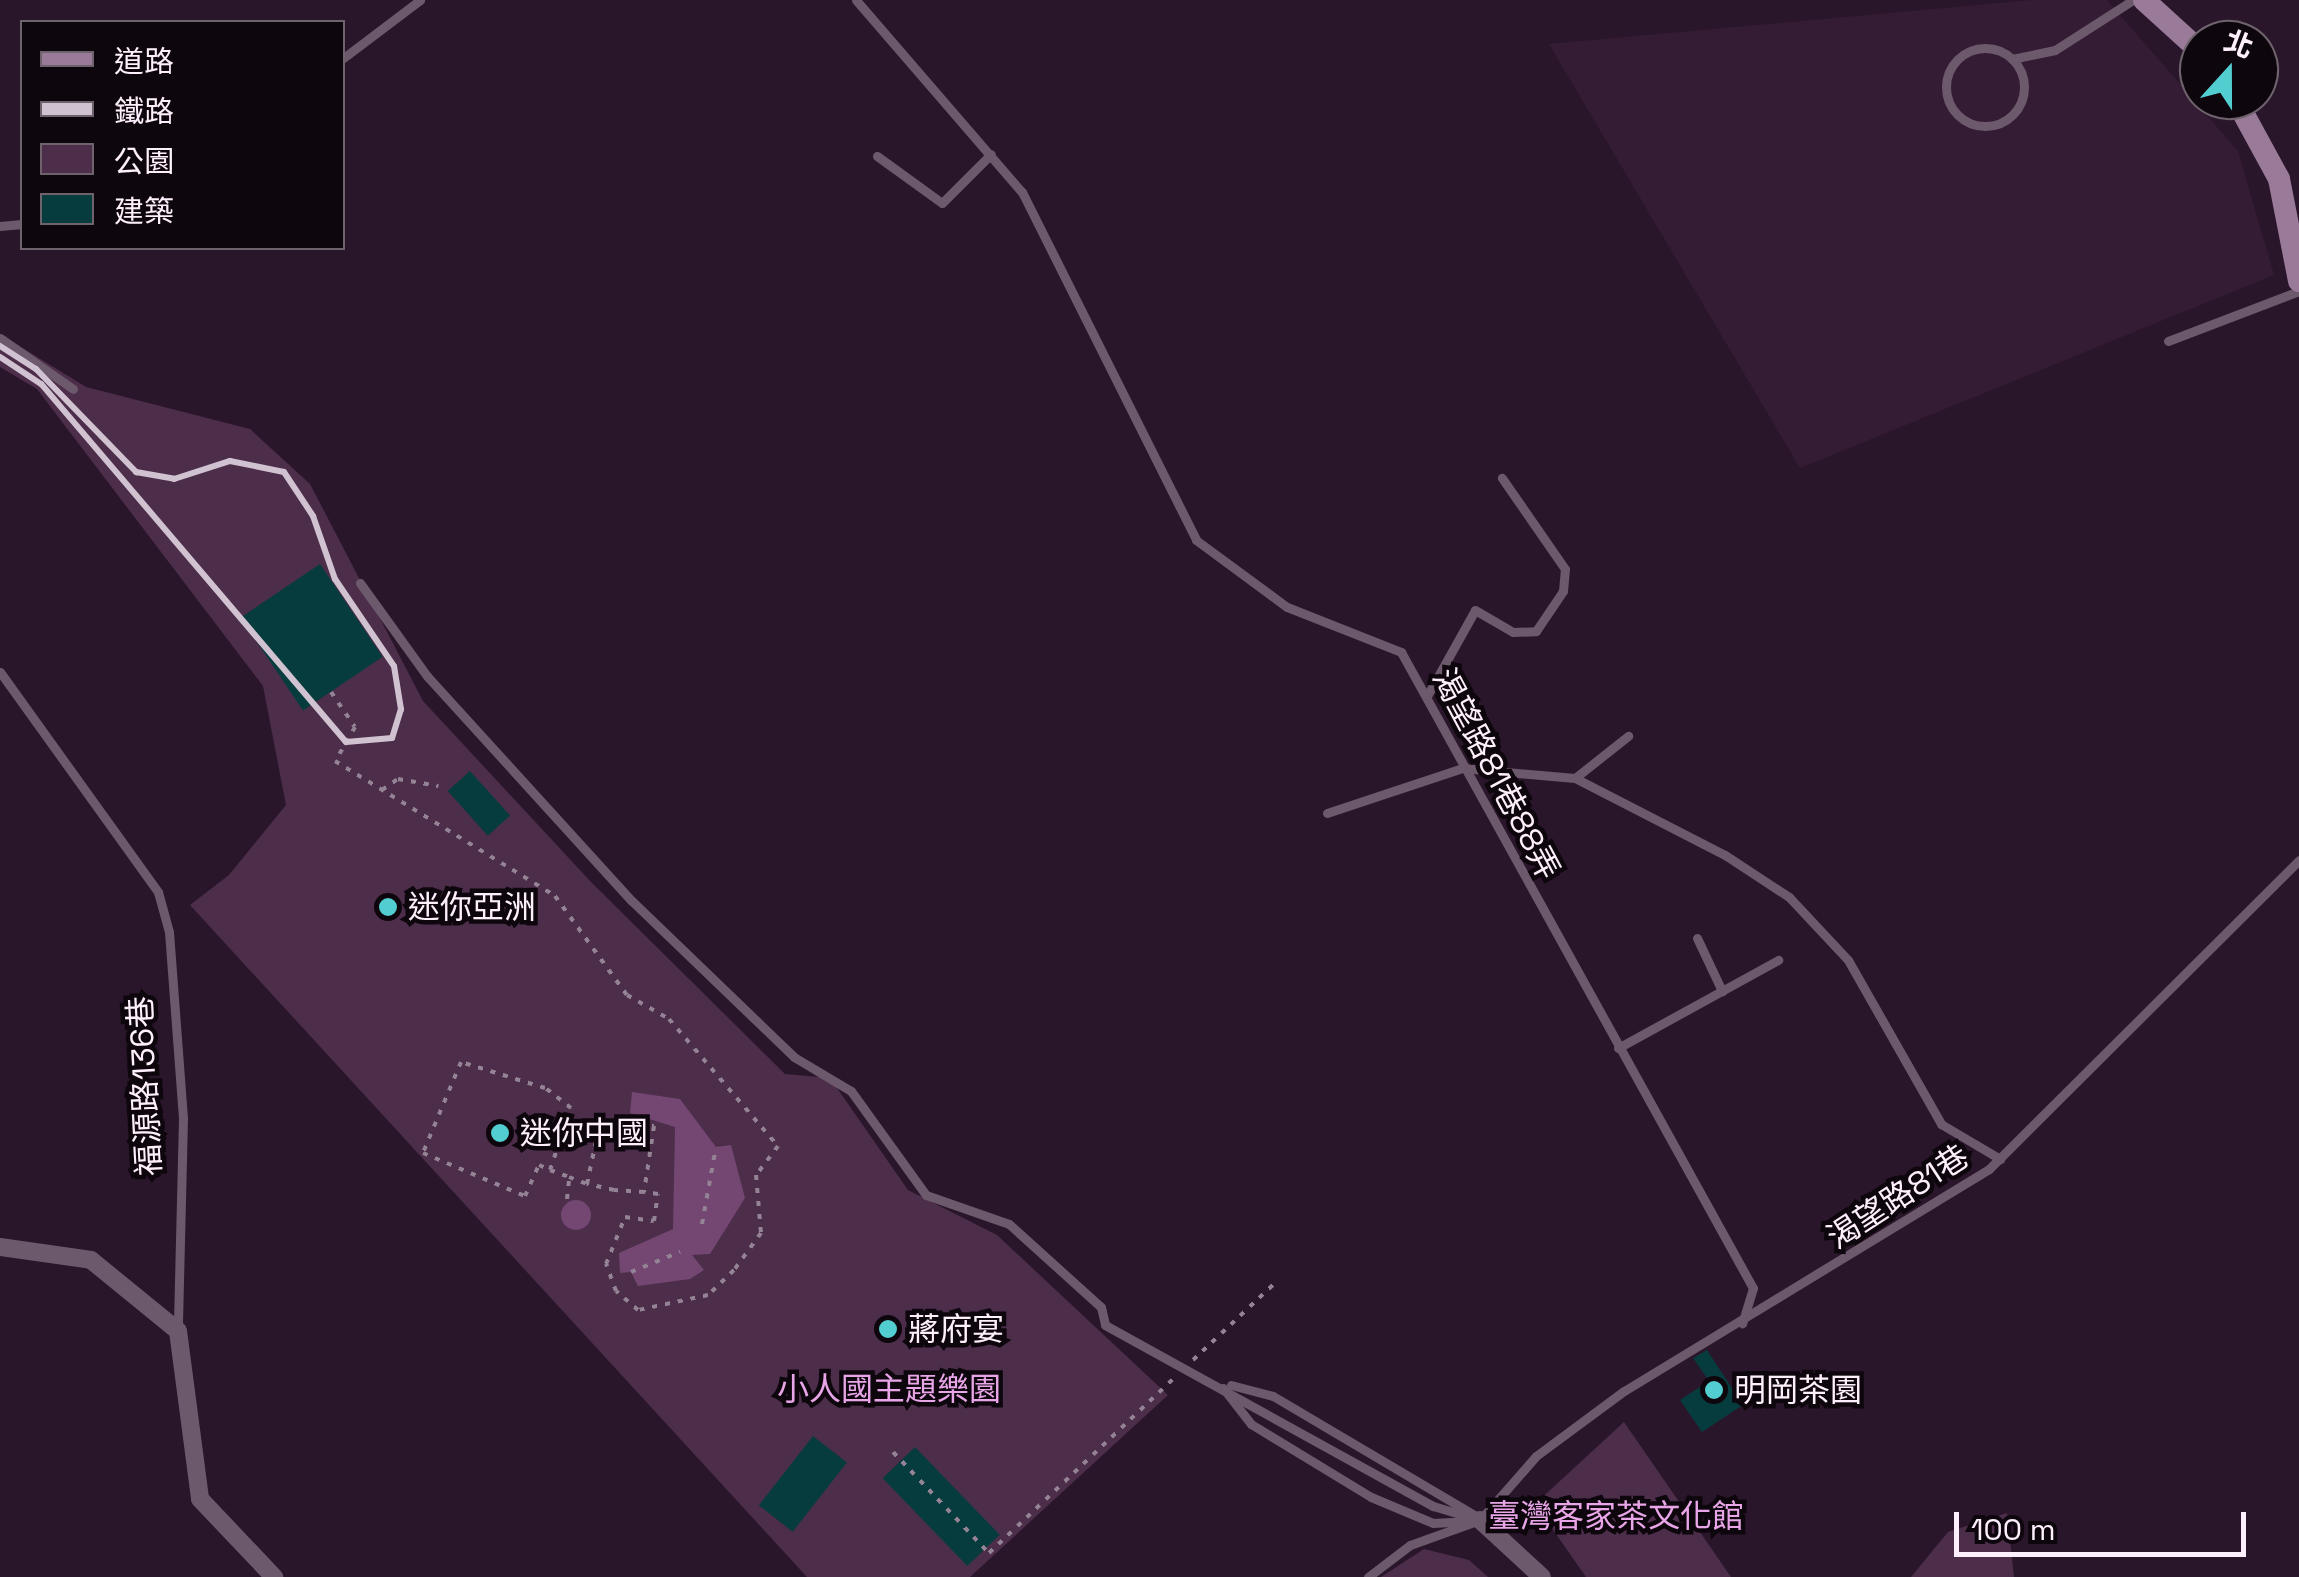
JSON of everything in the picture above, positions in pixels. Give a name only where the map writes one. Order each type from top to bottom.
[{"type":"street","points":[[2144,0],[2179,32]]},
{"type":"street","points":[[2247,120],[2279,179],[2299,280]]},
{"type":"street","points":[[0,1247],[91,1260],[178,1332]]},
{"type":"street","name":"福源路136巷","points":[[178,1332],[200,1499],[274,1577]]},
{"type":"street","points":[[1480,1520],[1542,1577]]},
{"type":"lane","points":[[345,57],[420,0]]},
{"type":"lane","name":"渴望路81巷88弄","points":[[856,0],[1022,192],[1196,540],[1287,607],[1401,652],[1753,1288],[1742,1323]]},
{"type":"lane","points":[[2012,59],[2024,81],[2011,116],[1975,125],[1953,111],[1945,86],[1954,62],[1976,48],[2012,59],[2054,50],[2133,0]]},
{"type":"lane","points":[[877,156],[942,203],[991,154]]},
{"type":"lane","points":[[2168,341],[2299,292]]},
{"type":"lane","points":[[0,338],[73,389]]},
{"type":"lane","points":[[1427,696],[1475,610],[1513,632],[1536,631],[1563,591],[1565,569],[1502,478]]},
{"type":"lane","points":[[360,583],[427,676],[632,901],[794,1057],[850,1091],[926,1194],[998,1216],[1100,1307],[1105,1325],[1219,1382],[1374,1475],[1480,1520]]},
{"type":"lane","name":"福源路136巷","points":[[0,672],[158,892],[169,932],[183,1118],[178,1332]]},
{"type":"lane","points":[[1575,778],[1628,736]]},
{"type":"lane","points":[[1327,812],[1462,768],[1575,778],[1788,897],[1848,960],[1941,1124],[2000,1160]]},
{"type":"lane","name":"渴望路81巷","points":[[1480,1520],[1536,1456],[2000,1160],[2299,860]]},
{"type":"lane","points":[[1697,938],[1722,991]]},
{"type":"lane","points":[[1618,1048],[1778,960]]},
{"type":"lane","points":[[1219,1382],[1273,1396],[1480,1520]]},
{"type":"lane","points":[[1219,1382],[1251,1424],[1371,1497],[1433,1523],[1480,1520]]},
{"type":"lane","points":[[1368,1577],[1410,1545],[1480,1520]]},
{"type":"path","points":[[331,692],[355,727],[335,761],[555,896],[626,995],[669,1019],[778,1146],[756,1175],[761,1233],[734,1270],[708,1295],[638,1310],[616,1290],[606,1264],[626,1218],[654,1221],[658,1194],[588,1184],[569,1178],[550,1170],[539,1165],[525,1196],[424,1153],[461,1062],[546,1088],[571,1108],[550,1170]]},
{"type":"path","points":[[382,790],[398,779],[438,786]]},
{"type":"path","points":[[588,1184],[600,1122],[643,1120],[658,1137],[644,1192]]},
{"type":"path","points":[[702,1224],[716,1147]]},
{"type":"path","points":[[566,1199],[569,1178]]},
{"type":"path","points":[[631,1272],[680,1252]]},
{"type":"path","points":[[893,1452],[989,1553],[1277,1281]]},
{"type":"shaded area","points":[[2032,0],[2107,0],[2179,83],[2179,120],[2211,120],[2238,151],[2274,275],[1800,468],[1549,44]]},
{"type":"shaded area","points":[[632,1092],[680,1099],[716,1147],[731,1145],[745,1198],[710,1254],[692,1255],[704,1270],[690,1279],[638,1286],[631,1272],[620,1273],[619,1253],[673,1229],[675,1127],[630,1113]]},
{"type":"shaded area","points":[[576,1200],[586,1205],[591,1215],[586,1225],[576,1230],[566,1225],[561,1215],[566,1205]]},
{"type":"green space","name":"小人國主題樂園","points":[[0,334],[86,387],[250,429],[310,484],[423,701],[591,882],[785,1074],[830,1078],[908,1190],[997,1235],[1168,1395],[970,1577],[807,1577],[190,905],[229,875],[286,805],[263,686],[37,389],[0,367]]},
{"type":"green space","name":"臺灣客家茶文化館","points":[[1624,1422],[1731,1577],[1586,1577],[1535,1504]]},
{"type":"green space","points":[[2007,1513],[2014,1577],[1911,1577],[1948,1532]]},
{"type":"green space","points":[[1424,1549],[1469,1560],[1488,1577],[1381,1577]]},
{"type":"building","points":[[320,564],[383,657],[303,711],[240,618]]},
{"type":"building","points":[[470,771],[510,816],[488,836],[448,791]]},
{"type":"building","name":"明岡茶園","points":[[1707,1350],[1743,1405],[1702,1432],[1680,1400],[1709,1381],[1693,1358]]},
{"type":"building","points":[[813,1436],[847,1462],[793,1532],[759,1505]]},
{"type":"building","points":[[915,1447],[1000,1535],[967,1566],[883,1478]]},
{"type":"railway","points":[[0,346],[36,369],[136,472],[174,479],[230,461],[284,472],[313,516],[335,579],[394,666],[401,709],[392,738],[346,742],[41,384],[0,357]]},
{"type":"place","name":"迷你亞洲","points":[[388,907]]},
{"type":"place","name":"迷你中國","points":[[500,1133]]},
{"type":"place","name":"蔣府宴","points":[[888,1329]]},
{"type":"place","name":"明岡茶園","points":[[1714,1390]]}]
